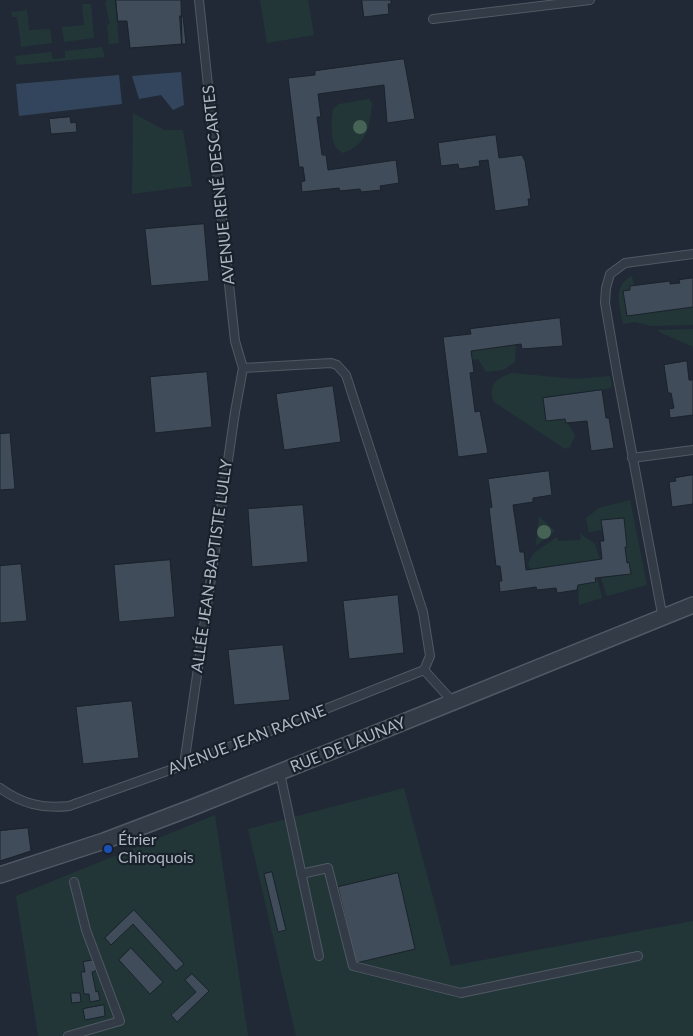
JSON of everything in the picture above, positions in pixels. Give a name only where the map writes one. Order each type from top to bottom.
[{"type":"street","name":"RUE DE LAUNAY","points":[[0,875],[104,841],[280,773],[663,619],[693,605]]},
{"type":"lane","name":"AVENUE RENÉ DESCARTES","points":[[199,0],[235,341],[243,368]]},
{"type":"lane","points":[[433,19],[590,0]]},
{"type":"lane","points":[[663,619],[632,458],[605,302],[607,280],[610,274],[625,264],[693,254]]},
{"type":"lane","points":[[243,368],[331,363],[337,365],[346,375],[423,612],[430,656],[424,670],[453,702]]},
{"type":"lane","name":"ALLÉE JEAN-BAPTISTE LULLY","points":[[184,765],[223,488],[243,368]]},
{"type":"lane","points":[[632,458],[693,450]]},
{"type":"lane","name":"AVENUE JEAN RACINE","points":[[0,788],[31,805],[49,808],[69,806],[184,765],[424,670]]},
{"type":"lane","points":[[280,773],[319,956]]},
{"type":"lane","points":[[301,874],[328,868],[353,966],[461,994],[638,956]]},
{"type":"lane","points":[[68,1036],[120,1021],[86,930],[74,882]]},
{"type":"green space","points":[[107,0],[115,0],[119,43],[109,44],[107,25],[110,24],[105,3]]},
{"type":"green space","points":[[260,0],[308,0],[314,35],[267,43]]},
{"type":"green space","points":[[82,4],[91,4],[94,38],[64,42],[62,27],[84,25]]},
{"type":"green space","points":[[27,10],[29,30],[50,29],[52,43],[21,47],[17,17],[12,17],[11,12]]},
{"type":"green space","points":[[102,47],[105,57],[17,65],[15,56],[51,52],[53,59],[65,58],[65,51]]},
{"type":"green space","points":[[369,99],[372,103],[366,134],[357,145],[343,153],[338,150],[333,140],[333,109],[339,104]]},
{"type":"green space","points":[[133,113],[164,130],[183,130],[192,186],[132,194]]},
{"type":"green space","points":[[632,276],[634,286],[630,286],[630,290],[623,291],[693,307],[693,325],[651,326],[635,322],[623,324],[619,304],[620,291],[626,280]]},
{"type":"green space","points":[[693,329],[693,347],[657,331],[659,330]]},
{"type":"green space","points":[[516,345],[515,362],[503,370],[486,372],[478,359],[472,360],[471,351]]},
{"type":"green space","points":[[512,373],[575,379],[610,376],[612,387],[543,398],[546,421],[565,419],[575,435],[570,447],[565,449],[494,402],[492,391],[495,383],[502,377]]},
{"type":"green space","points":[[630,500],[647,585],[607,596],[601,578],[631,574],[629,563],[627,563],[625,547],[627,546],[624,518],[601,520],[602,530],[589,532],[586,518],[599,508]]},
{"type":"green space","points":[[539,516],[555,531],[536,545]]},
{"type":"green space","points":[[579,533],[595,544],[600,559],[530,569],[528,563],[534,553],[557,537],[558,541],[580,540]]},
{"type":"green space","points":[[595,578],[597,578],[602,598],[579,605],[578,585],[595,582]]},
{"type":"green space","points":[[404,788],[451,966],[693,921],[693,1036],[296,1036],[248,829]]},
{"type":"green space","points":[[215,815],[248,1036],[38,1036],[16,896]]},
{"type":"water","points":[[181,72],[184,105],[173,110],[161,95],[139,99],[132,76]]},
{"type":"water","points":[[119,75],[122,104],[19,116],[16,84]]},
{"type":"building","points":[[116,0],[181,0],[182,44],[130,48],[127,21],[118,21]]},
{"type":"building","points":[[362,0],[391,0],[391,4],[388,4],[389,14],[364,17]]},
{"type":"building","points":[[180,16],[183,16],[186,44],[182,44]]},
{"type":"building","points":[[404,59],[415,119],[387,123],[384,85],[318,94],[321,117],[317,117],[322,155],[326,155],[328,170],[396,160],[399,183],[380,186],[381,190],[361,192],[360,189],[340,191],[339,188],[302,192],[301,182],[305,181],[303,167],[299,167],[288,78],[315,75],[315,71]]},
{"type":"building","points":[[70,117],[71,123],[76,122],[77,132],[51,134],[49,119]]},
{"type":"building","points":[[496,135],[499,158],[522,155],[525,161],[531,199],[528,199],[529,206],[495,211],[488,160],[479,161],[480,166],[459,169],[458,164],[441,166],[438,143]]},
{"type":"building","points":[[204,224],[209,281],[151,286],[145,229]]},
{"type":"building","points":[[693,278],[693,307],[627,316],[623,291],[630,290],[630,286],[670,281],[670,284],[680,283],[679,280]]},
{"type":"building","points":[[560,318],[563,346],[522,349],[521,344],[471,351],[474,372],[470,373],[475,412],[480,411],[488,453],[458,457],[443,337],[471,334],[470,329]]},
{"type":"building","points":[[687,361],[689,380],[693,380],[693,415],[670,418],[669,409],[674,408],[671,393],[668,393],[664,365]]},
{"type":"building","points":[[207,372],[212,427],[155,433],[150,377]]},
{"type":"building","points":[[333,386],[341,442],[284,450],[276,394]]},
{"type":"building","points":[[602,390],[606,418],[609,418],[614,448],[591,451],[587,421],[566,423],[565,419],[546,421],[543,398]]},
{"type":"building","points":[[10,433],[15,489],[0,490],[0,434]]},
{"type":"building","points":[[549,471],[552,495],[533,498],[533,502],[513,505],[520,552],[524,552],[526,570],[602,559],[600,541],[604,541],[601,520],[624,518],[627,563],[629,562],[631,574],[595,578],[596,582],[578,585],[577,590],[557,593],[556,588],[537,590],[536,587],[500,592],[499,581],[502,581],[500,566],[496,566],[489,508],[492,507],[488,479]]},
{"type":"building","points":[[693,475],[693,504],[672,507],[669,482],[676,481],[675,478]]},
{"type":"building","points":[[303,505],[308,562],[252,567],[248,509]]},
{"type":"building","points":[[170,560],[175,617],[119,622],[114,565]]},
{"type":"building","points":[[21,564],[27,621],[0,623],[0,566]]},
{"type":"building","points":[[398,595],[404,653],[349,659],[343,601]]},
{"type":"building","points":[[283,645],[290,700],[234,705],[228,650]]},
{"type":"building","points":[[132,701],[139,758],[83,764],[76,707]]},
{"type":"building","points":[[28,828],[31,851],[0,861],[0,831]]},
{"type":"building","points":[[272,872],[286,930],[278,932],[264,874]]},
{"type":"building","points":[[398,873],[415,949],[356,963],[338,887]]},
{"type":"building","points":[[134,910],[184,964],[176,971],[133,924],[111,945],[105,938]]},
{"type":"building","points":[[131,948],[163,982],[150,994],[119,960]]},
{"type":"building","points":[[94,960],[96,971],[92,972],[96,992],[98,991],[100,1000],[90,1002],[89,994],[84,994],[81,972],[85,972],[83,962]]},
{"type":"building","points":[[192,974],[209,991],[177,1022],[171,1015],[196,992],[185,980]]},
{"type":"building","points":[[71,993],[80,993],[81,1002],[72,1003]]},
{"type":"building","points":[[104,1005],[105,1016],[85,1020],[83,1009]]},
{"type":"place","name":"Étrier Chiroquois","points":[[108,849]]}]
